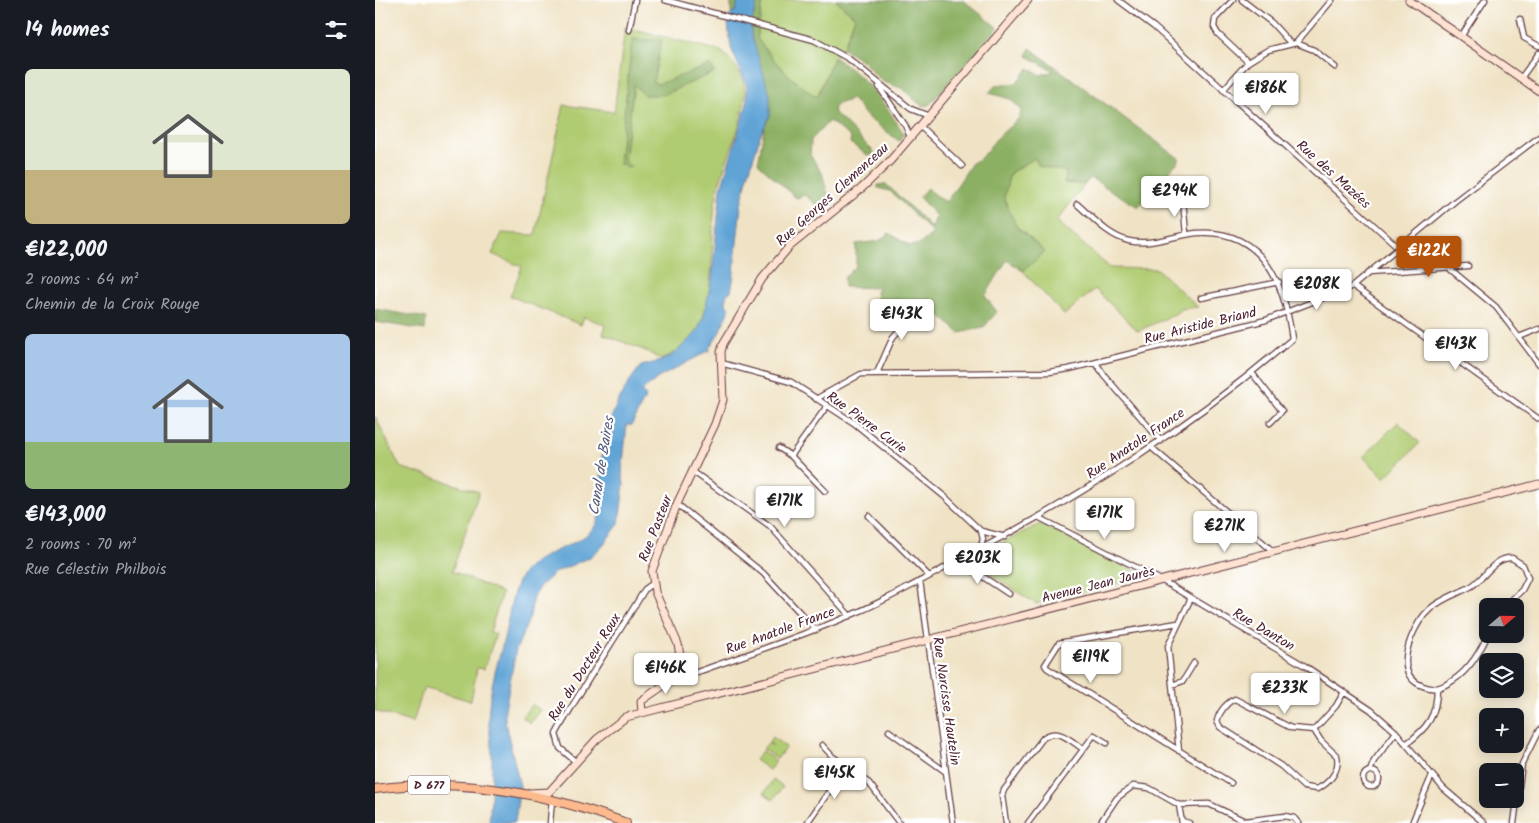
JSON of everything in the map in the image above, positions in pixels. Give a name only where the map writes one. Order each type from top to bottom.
[{"type":"main road","name":"Rue Georges Clemenceau","points":[[721,352],[760,283],[789,247],[862,188],[921,127],[1028,0]]},
{"type":"main road","points":[[1409,0],[1462,35],[1539,92]]},
{"type":"main road","name":"Rue Pasteur","points":[[652,584],[652,571],[661,544],[677,504],[715,424],[723,400],[721,352]]},
{"type":"main road","name":"Avenue Jean Jaurès","points":[[550,796],[555,786],[576,762],[614,725],[626,717],[1539,484]]},
{"type":"main road","points":[[642,712],[641,701],[680,674],[681,662],[678,644],[652,584]]},
{"type":"main road","name":"Avenue Jean Jaurès","points":[[550,796],[566,773]]},
{"type":"main road","name":"D 677","points":[[375,789],[426,785],[483,786],[550,796]]},
{"type":"main road","points":[[550,796],[626,823]]},
{"type":"street","points":[[629,30],[635,0]]},
{"type":"street","points":[[665,0],[814,40],[849,59],[911,109],[929,116]]},
{"type":"street","name":"Rue des Mazées","points":[[1118,0],[1154,27],[1399,248]]},
{"type":"street","points":[[1233,0],[1215,19],[1214,27],[1218,34],[1248,62]]},
{"type":"street","points":[[1242,0],[1294,43],[1314,50],[1335,67]]},
{"type":"street","points":[[1223,90],[1248,62],[1268,50],[1294,43],[1331,0]]},
{"type":"street","points":[[1462,35],[1485,0]]},
{"type":"street","points":[[1521,19],[1524,38],[1539,46]]},
{"type":"street","points":[[1521,78],[1539,53]]},
{"type":"street","points":[[877,83],[905,125],[910,138]]},
{"type":"street","points":[[921,127],[962,166]]},
{"type":"street","name":"Rue Aristide Briand","points":[[816,399],[856,375],[877,373],[1049,372],[1096,363],[1266,320],[1289,312],[1353,286],[1455,201],[1539,137]]},
{"type":"street","points":[[1183,200],[1186,234]]},
{"type":"street","points":[[1077,204],[1102,227],[1123,239],[1143,242],[1186,234],[1218,234],[1239,241],[1268,264],[1279,282],[1289,312]]},
{"type":"street","points":[[1378,264],[1388,273]]},
{"type":"street","points":[[1368,273],[1388,273],[1439,267],[1450,269],[1468,266]]},
{"type":"street","points":[[1450,269],[1490,300],[1539,364]]},
{"type":"street","points":[[1201,298],[1279,282]]},
{"type":"street","points":[[1353,286],[1539,419]]},
{"type":"street","points":[[877,373],[893,337],[922,305]]},
{"type":"street","name":"Rue Anatole France","points":[[680,674],[686,676],[850,616],[920,582],[1040,518],[1152,448],[1252,373],[1292,339],[1289,312]]},
{"type":"street","points":[[1519,337],[1539,329]]},
{"type":"street","name":"Rue Pierre Curie","points":[[721,363],[779,377],[791,382],[854,423],[912,469],[981,531],[1005,537]]},
{"type":"street","points":[[1096,363],[1161,441]]},
{"type":"street","points":[[1252,373],[1282,411],[1270,422]]},
{"type":"street","points":[[791,456],[827,406]]},
{"type":"street","points":[[779,448],[791,456],[825,490]]},
{"type":"street","points":[[1152,448],[1274,552]]},
{"type":"street","points":[[693,471],[770,526],[850,616]]},
{"type":"street","points":[[677,504],[763,573],[816,630]]},
{"type":"street","points":[[869,516],[929,576]]},
{"type":"street","name":"Rue Danton","points":[[1040,518],[1161,580],[1371,710],[1396,732],[1432,775],[1458,802],[1484,823]]},
{"type":"street","points":[[980,550],[983,539],[981,531]]},
{"type":"street","points":[[1484,643],[1479,653],[1467,668],[1446,685],[1429,688],[1418,684],[1412,681],[1406,670],[1405,664],[1409,643],[1425,615],[1440,603],[1477,583],[1499,560],[1512,558],[1521,562],[1526,568],[1527,582],[1514,598]]},
{"type":"street","points":[[959,561],[1009,594]]},
{"type":"street","name":"Rue Narcisse Hautelin","points":[[920,582],[953,823]]},
{"type":"street","name":"Rue du Docteur Roux","points":[[576,762],[560,748],[556,734],[576,697],[645,590],[652,584]]},
{"type":"street","points":[[1179,751],[1168,646],[1191,598]]},
{"type":"street","points":[[1178,623],[1064,642],[1059,644],[1045,665],[1231,783]]},
{"type":"street","points":[[1172,685],[1183,681],[1194,663]]},
{"type":"street","points":[[1406,744],[1431,721],[1436,708],[1437,688]]},
{"type":"street","points":[[1315,730],[1336,706],[1344,692]]},
{"type":"street","points":[[1235,699],[1291,728],[1315,730],[1321,741],[1334,751],[1338,761],[1337,767],[1329,781],[1312,790],[1304,787],[1281,766],[1220,727],[1217,721],[1219,713],[1235,699]]},
{"type":"street","points":[[1514,823],[1522,764],[1539,730]]},
{"type":"street","points":[[889,731],[946,772]]},
{"type":"street","points":[[1370,771],[1374,761],[1396,732]]},
{"type":"street","points":[[1006,823],[1002,796],[1004,790],[1043,738],[1048,734],[1060,734],[1083,749]]},
{"type":"street","points":[[1028,823],[1094,735],[1107,743]]},
{"type":"street","points":[[822,745],[869,783],[899,823]]},
{"type":"street","points":[[807,823],[846,766]]},
{"type":"street","points":[[1412,823],[1432,775]]},
{"type":"street","points":[[1099,823],[1117,798],[1133,786],[1149,788],[1179,805],[1209,804],[1245,822],[1285,816],[1294,818],[1298,823]]},
{"type":"street","points":[[549,823],[550,796]]},
{"type":"street","points":[[1179,805],[1182,822],[1189,823]]},
{"type":"green space","points":[[731,0],[763,0],[757,38],[784,71],[800,85],[817,97],[834,57],[865,82],[888,110],[904,134],[899,141],[868,118],[852,99],[835,105],[833,111],[875,153],[869,156],[850,143],[851,137],[829,121],[811,140],[810,155],[822,173],[829,198],[819,207],[805,195],[796,198],[758,163],[769,101],[731,11]]},
{"type":"green space","points":[[763,0],[835,0],[855,17],[843,48],[834,57],[817,98],[784,71],[757,38]]},
{"type":"green space","points":[[835,0],[963,0],[998,28],[929,105],[922,106],[901,88],[881,81],[863,61],[843,48],[855,17]]},
{"type":"green space","points":[[625,27],[721,51],[736,68],[742,78],[745,89],[742,114],[716,198],[712,267],[703,318],[696,333],[689,342],[681,349],[661,360],[646,351],[603,334],[606,325],[584,317],[581,325],[510,296],[522,267],[492,254],[502,233],[535,235],[564,105],[614,112]]},
{"type":"green space","points":[[632,39],[662,40],[653,82],[658,84],[711,65],[715,72],[663,95],[644,95],[634,84],[624,160],[631,167],[626,168],[619,163]]},
{"type":"green space","points":[[1030,48],[1180,159],[1138,207],[1091,178],[1085,184],[1064,183],[1067,172],[1039,166],[1035,158],[1010,173],[1004,198],[1016,226],[1045,252],[1023,271],[1007,260],[985,296],[997,312],[983,328],[959,333],[924,301],[901,321],[889,314],[899,313],[900,304],[877,302],[876,291],[880,288],[844,287],[844,278],[856,266],[856,244],[879,241],[889,233],[910,246],[920,244],[933,233],[890,191],[878,188],[878,185],[886,184],[932,228],[936,216],[919,197],[927,188],[943,201],[947,201],[972,163],[980,159],[997,138],[1020,117],[1021,109],[1010,99],[989,93],[996,85],[1016,83],[1029,68],[1040,75],[1054,71],[1027,56]]},
{"type":"green space","points":[[1035,158],[1039,166],[1067,172],[1064,183],[1085,184],[1057,221],[1110,268],[1157,269],[1198,307],[1181,309],[1175,314],[1138,331],[1095,289],[1064,315],[1023,271],[1044,251],[1016,226],[1004,198],[1010,173]]},
{"type":"green space","points":[[375,309],[426,318],[425,330],[375,322]]},
{"type":"green space","points":[[375,416],[400,467],[479,492],[452,571],[502,593],[490,632],[496,634],[484,669],[477,668],[471,701],[424,687],[413,723],[375,711]]},
{"type":"green space","points":[[1398,422],[1420,443],[1385,478],[1363,457]]},
{"type":"green space","points":[[1040,524],[1144,575],[1144,577],[1036,604],[973,563],[973,561],[988,553],[991,556],[996,553],[999,544]]},
{"type":"green space","points":[[532,704],[540,710],[530,723],[522,717]]},
{"type":"green space","points":[[772,737],[786,747],[777,759],[763,749],[768,743],[773,746],[769,742]]},
{"type":"green space","points":[[762,751],[776,761],[769,770],[755,760]]},
{"type":"green space","points":[[773,780],[783,787],[773,800],[764,793]]},
{"type":"water","points":[[738,0],[758,0],[751,25],[751,34],[770,95],[770,116],[761,133],[741,205],[733,281],[731,291],[726,295],[726,305],[730,307],[719,333],[709,348],[710,350],[658,378],[641,392],[646,396],[631,426],[627,424],[622,473],[624,484],[619,524],[602,546],[590,557],[554,573],[540,586],[533,597],[530,617],[516,650],[505,709],[505,722],[520,786],[515,822],[489,823],[492,767],[489,719],[490,696],[512,599],[517,585],[524,572],[532,564],[542,557],[584,537],[592,530],[601,510],[601,470],[604,442],[618,402],[632,377],[641,366],[661,361],[674,354],[697,332],[704,315],[712,277],[721,188],[747,104],[747,86],[731,48],[728,24],[731,13],[736,11]]},
{"type":"water label","name":"Canal de Baires","points":[[601,466]]}]
